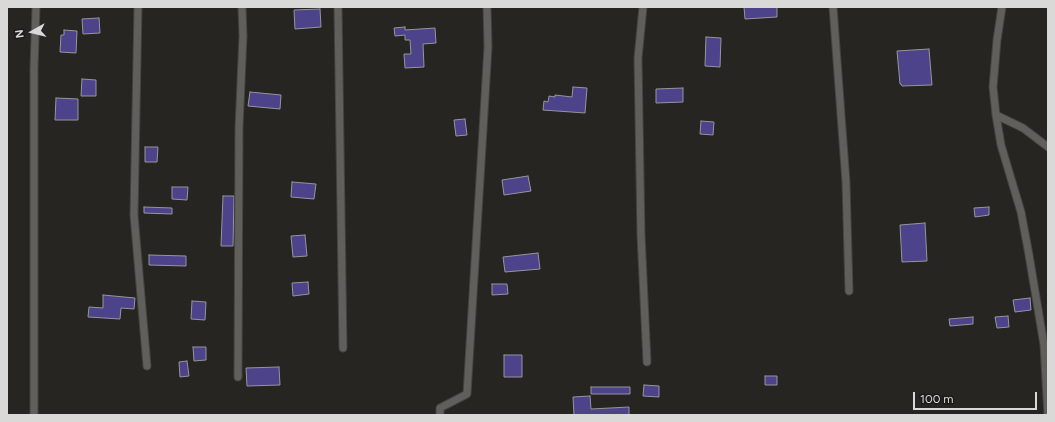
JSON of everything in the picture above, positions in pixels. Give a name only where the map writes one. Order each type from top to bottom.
[{"type":"street","points":[[34,415],[34,69],[36,7]]},
{"type":"street","points":[[138,7],[134,215],[147,366]]},
{"type":"street","points":[[238,377],[239,136],[243,36],[242,7]]},
{"type":"street","points":[[338,7],[344,348]]},
{"type":"street","points":[[440,415],[440,408],[467,394],[488,48],[487,7]]},
{"type":"street","points":[[643,7],[638,58],[641,235],[647,362]]},
{"type":"street","points":[[833,7],[846,182],[849,291]]},
{"type":"street","points":[[1002,7],[996,40],[993,87],[996,115],[1000,145],[1021,212],[1030,263],[1044,345],[1048,415]]},
{"type":"street","points":[[996,115],[1023,128],[1048,147]]},
{"type":"building","points":[[744,7],[777,7],[777,17],[745,19]]},
{"type":"building","points":[[320,9],[321,27],[295,29],[294,10]]},
{"type":"building","points":[[99,18],[100,33],[83,34],[82,19]]},
{"type":"building","points":[[405,27],[405,30],[435,28],[436,43],[423,44],[424,67],[405,68],[404,54],[411,54],[410,40],[405,40],[405,35],[395,36],[394,28]]},
{"type":"building","points":[[64,30],[77,31],[76,53],[60,52],[61,35],[64,35]]},
{"type":"building","points":[[706,37],[721,38],[720,67],[705,66]]},
{"type":"building","points":[[929,49],[932,85],[902,86],[900,84],[897,51]]},
{"type":"building","points":[[82,79],[96,80],[96,96],[81,96]]},
{"type":"building","points":[[573,87],[587,88],[585,113],[543,110],[544,101],[548,102],[549,96],[555,97],[555,95],[572,97]]},
{"type":"building","points":[[683,88],[683,102],[656,103],[656,89]]},
{"type":"building","points":[[250,92],[281,95],[280,109],[248,106]]},
{"type":"building","points":[[56,98],[78,99],[78,120],[55,120]]},
{"type":"building","points":[[465,119],[467,135],[456,136],[454,120]]},
{"type":"building","points":[[701,121],[714,122],[713,135],[700,134]]},
{"type":"building","points":[[145,147],[158,147],[157,162],[145,162]]},
{"type":"building","points":[[528,176],[531,191],[504,195],[502,180]]},
{"type":"building","points":[[292,182],[316,184],[314,199],[291,197]]},
{"type":"building","points":[[172,187],[188,187],[187,200],[172,199]]},
{"type":"building","points":[[223,196],[234,196],[233,246],[221,246]]},
{"type":"building","points":[[144,207],[172,208],[172,214],[144,213]]},
{"type":"building","points":[[989,207],[989,215],[975,217],[974,208]]},
{"type":"building","points":[[925,223],[927,261],[902,262],[900,225]]},
{"type":"building","points":[[305,235],[307,256],[293,257],[291,236]]},
{"type":"building","points":[[538,253],[540,269],[505,272],[503,257]]},
{"type":"building","points":[[149,255],[186,256],[186,266],[149,265]]},
{"type":"building","points":[[308,282],[309,294],[293,296],[292,283]]},
{"type":"building","points":[[492,284],[507,284],[508,294],[492,295]]},
{"type":"building","points":[[103,295],[135,298],[134,309],[121,308],[120,319],[88,317],[89,307],[103,308]]},
{"type":"building","points":[[1030,298],[1031,310],[1015,312],[1013,300]]},
{"type":"building","points":[[192,301],[206,302],[205,320],[191,319]]},
{"type":"building","points":[[1008,316],[1009,327],[997,328],[995,317]]},
{"type":"building","points":[[973,317],[973,324],[950,326],[949,319]]},
{"type":"building","points":[[193,347],[206,347],[206,360],[194,361]]},
{"type":"building","points":[[504,355],[522,355],[522,377],[504,377]]},
{"type":"building","points":[[187,361],[189,376],[180,377],[179,362]]},
{"type":"building","points":[[279,367],[280,385],[247,386],[246,368]]},
{"type":"building","points":[[765,376],[777,376],[777,385],[765,385]]},
{"type":"building","points":[[644,385],[659,386],[659,397],[643,396]]},
{"type":"building","points":[[591,387],[630,387],[630,394],[591,394]]},
{"type":"building","points":[[590,396],[591,409],[629,407],[629,415],[574,415],[573,397]]}]
